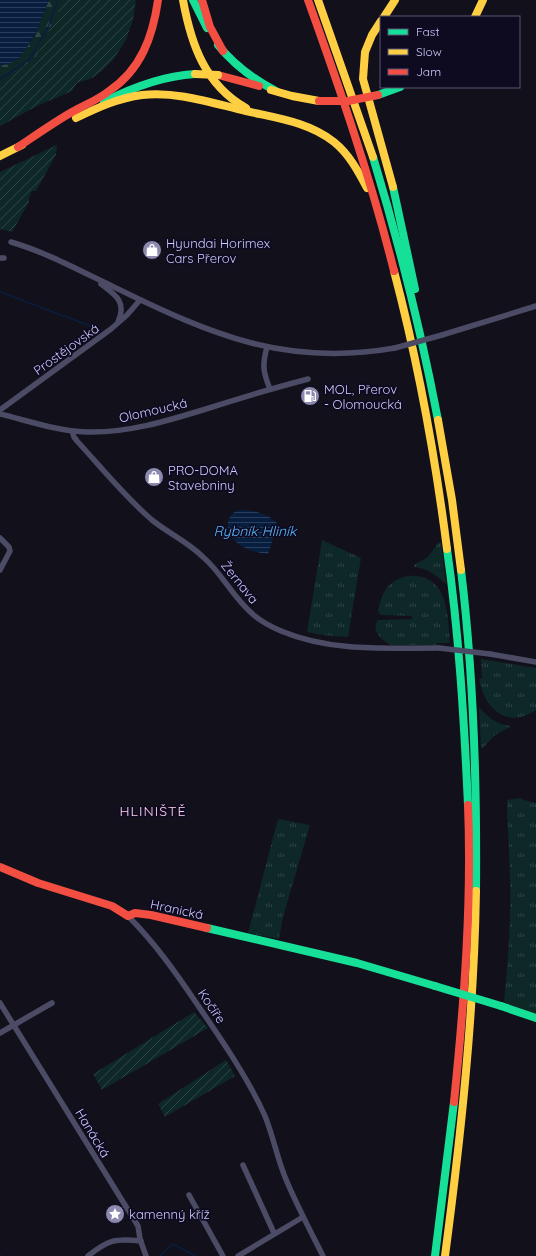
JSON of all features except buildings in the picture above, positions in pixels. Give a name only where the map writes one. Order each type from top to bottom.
[{"type":"main road","points":[[0,156],[109,92],[125,79],[138,63],[150,41],[156,20],[158,0]]},
{"type":"main road","points":[[183,0],[195,43],[205,69],[212,82],[223,93],[237,103],[249,109],[312,129],[327,137],[339,146],[356,166],[380,217]]},
{"type":"main road","points":[[194,0],[206,26],[232,62],[246,74],[276,91]]},
{"type":"main road","points":[[202,0],[208,23],[223,51]]},
{"type":"main road","points":[[308,0],[337,80],[364,162],[394,270],[414,355],[433,453],[450,564],[458,645],[468,810],[467,899],[464,975],[451,1124],[435,1256]]},
{"type":"main road","points":[[318,0],[347,78],[373,158],[404,268],[424,353],[454,513],[467,618],[472,685],[476,792],[476,898],[470,1035],[453,1197],[445,1256]]},
{"type":"main road","points":[[385,16],[395,0]]},
{"type":"main road","points":[[476,16],[484,0]]},
{"type":"main road","points":[[380,23],[372,35],[365,52],[363,79],[396,192],[415,285],[424,353]]},
{"type":"main road","points":[[76,118],[122,92],[141,84],[166,77],[194,74],[218,75],[301,98],[319,101],[348,101],[378,95],[397,88]]},
{"type":"main road","points":[[18,146],[118,100],[135,96],[175,96],[196,99],[275,118]]},
{"type":"main road","points":[[0,867],[38,883],[112,906],[128,916]]},
{"type":"main road","name":"Hranická","points":[[128,916],[135,913],[151,915],[357,963],[536,1018]]},
{"type":"street","points":[[11,242],[41,253],[140,300],[217,333],[267,347],[298,352],[332,354],[363,353],[395,348],[536,306]]},
{"type":"street","points":[[91,276],[119,299],[121,312],[118,323]]},
{"type":"street","name":"Prostějovská","points":[[0,410],[118,323],[140,300]]},
{"type":"street","points":[[267,347],[263,368],[270,389]]},
{"type":"street","name":"Olomoucká","points":[[0,414],[72,431],[107,431],[142,427],[308,379]]},
{"type":"street","name":"Žernava","points":[[72,431],[77,441],[141,510],[204,557],[214,567],[246,608],[265,624],[291,635],[335,646],[439,648],[490,654],[536,662]]},
{"type":"street","points":[[0,538],[9,547],[10,551],[0,570]]},
{"type":"street","name":"Kočíře","points":[[128,916],[165,958],[214,1029],[240,1070],[265,1117],[285,1175],[303,1217],[323,1256]]},
{"type":"street","name":"Hanácká","points":[[0,1003],[136,1224],[146,1256]]},
{"type":"street","points":[[0,1033],[13,1024],[52,1003]]},
{"type":"street","points":[[243,1165],[274,1234]]},
{"type":"street","points":[[189,1195],[223,1256]]},
{"type":"street","points":[[238,1256],[303,1217]]},
{"type":"street","points":[[88,1256],[102,1245],[114,1240],[126,1239],[141,1241]]},
{"type":"green space","points":[[49,0],[62,0],[59,10],[36,57],[18,71],[0,80],[0,65],[9,64],[18,59],[25,50],[37,32]]},
{"type":"green space","points":[[62,0],[136,0],[133,20],[126,40],[113,60],[92,78],[77,83],[72,91],[37,106],[0,126],[0,80],[18,71],[36,57],[59,10]]},
{"type":"green space","points":[[57,145],[56,155],[36,191],[32,191],[29,197],[29,202],[12,232],[0,229],[0,172]]},
{"type":"green space","points":[[322,540],[361,558],[348,637],[307,632]]},
{"type":"green space","points":[[439,542],[441,542],[446,584],[428,571],[414,567],[414,565],[428,557]]},
{"type":"green space","points":[[407,576],[421,577],[431,581],[438,588],[443,597],[446,608],[450,643],[437,643],[436,645],[392,645],[385,641],[377,632],[376,624],[378,620],[412,619],[412,616],[381,615],[378,611],[381,598],[386,588],[400,578]]},
{"type":"green space","points":[[481,659],[536,668],[536,710],[525,716],[516,718],[507,717],[498,713],[486,699],[482,689],[479,679],[482,678]]},
{"type":"green space","points":[[479,708],[493,720],[510,726],[495,735],[483,748],[481,748]]},
{"type":"green space","points":[[520,798],[536,803],[536,1014],[504,1002],[510,912],[507,800]]},
{"type":"green space","points":[[278,819],[310,825],[283,917],[279,939],[248,933]]},
{"type":"green space","points":[[194,1012],[208,1028],[102,1090],[93,1074]]},
{"type":"green space","points":[[226,1060],[235,1076],[165,1117],[158,1104]]},
{"type":"water","points":[[0,0],[49,0],[37,31],[25,50],[18,59],[9,64],[0,65]]},
{"type":"water","name":"Rybník Hliník","points":[[240,510],[260,513],[277,523],[268,554],[255,552],[241,546],[231,536],[228,529],[228,522],[232,514]]},
{"type":"waterway","points":[[0,79],[29,60],[49,25],[58,0]]},
{"type":"waterway","points":[[0,292],[101,330]]},
{"type":"waterway","points":[[160,1256],[173,1244],[195,1256]]},
{"type":"traffic: fast","points":[[193,0],[207,28]]},
{"type":"traffic: fast","points":[[218,45],[244,71],[259,82],[276,91]]},
{"type":"traffic: fast","points":[[104,102],[148,83],[171,77],[195,74]]},
{"type":"traffic: fast","points":[[378,95],[397,88]]},
{"type":"traffic: fast","points":[[373,157],[409,287],[438,420]]},
{"type":"traffic: fast","points":[[393,187],[415,289]]},
{"type":"traffic: fast","points":[[447,549],[455,613],[465,741],[468,805]]},
{"type":"traffic: fast","points":[[461,570],[469,650],[474,730],[476,891]]},
{"type":"traffic: fast","points":[[207,928],[357,963],[435,986]]},
{"type":"traffic: fast","points":[[435,986],[501,1006]]},
{"type":"traffic: fast","points":[[501,1006],[536,1018]]},
{"type":"traffic: fast","points":[[435,1256],[454,1102]]},
{"type":"traffic: slow","points":[[183,0],[190,32],[202,62],[220,88],[232,99],[246,108]]},
{"type":"traffic: slow","points":[[318,0],[373,157]]},
{"type":"traffic: slow","points":[[385,16],[395,0]]},
{"type":"traffic: slow","points":[[475,16],[483,0]]},
{"type":"traffic: slow","points":[[380,23],[372,35],[365,52],[363,79],[393,187]]},
{"type":"traffic: slow","points":[[195,74],[218,75]]},
{"type":"traffic: slow","points":[[271,90],[319,101]]},
{"type":"traffic: slow","points":[[76,118],[100,107],[133,96],[155,94],[194,98],[303,125],[324,135],[334,142],[349,157],[367,188]]},
{"type":"traffic: slow","points":[[0,156],[22,145]]},
{"type":"traffic: slow","points":[[394,271],[411,340],[425,409],[447,549]]},
{"type":"traffic: slow","points":[[438,420],[452,500],[461,570]]},
{"type":"traffic: slow","points":[[445,1256],[470,1029],[476,891]]},
{"type":"traffic: jam","points":[[18,147],[65,116],[96,100],[120,83],[144,51],[153,26],[158,0]]},
{"type":"traffic: jam","points":[[202,0],[210,27],[223,51]]},
{"type":"traffic: jam","points":[[308,0],[354,134],[394,271]]},
{"type":"traffic: jam","points":[[218,75],[259,86]]},
{"type":"traffic: jam","points":[[319,101],[348,101],[378,95]]},
{"type":"traffic: jam","points":[[454,1102],[461,1028],[468,916],[468,805]]},
{"type":"traffic: jam","points":[[0,867],[38,883],[112,906],[128,916],[135,913],[151,915],[207,928]]},
{"type":"place","name":"Hyundai Horimex Cars Přerov","points":[[152,250]]},
{"type":"place","name":"MOL, Přerov - Olomoucká","points":[[310,396]]},
{"type":"place","name":"PRO-DOMA Stavebniny","points":[[154,477]]},
{"type":"place","name":"kamenný kříž","points":[[115,1214]]},
{"type":"district","name":"HLINIŠTĚ","points":[[153,811]]}]
